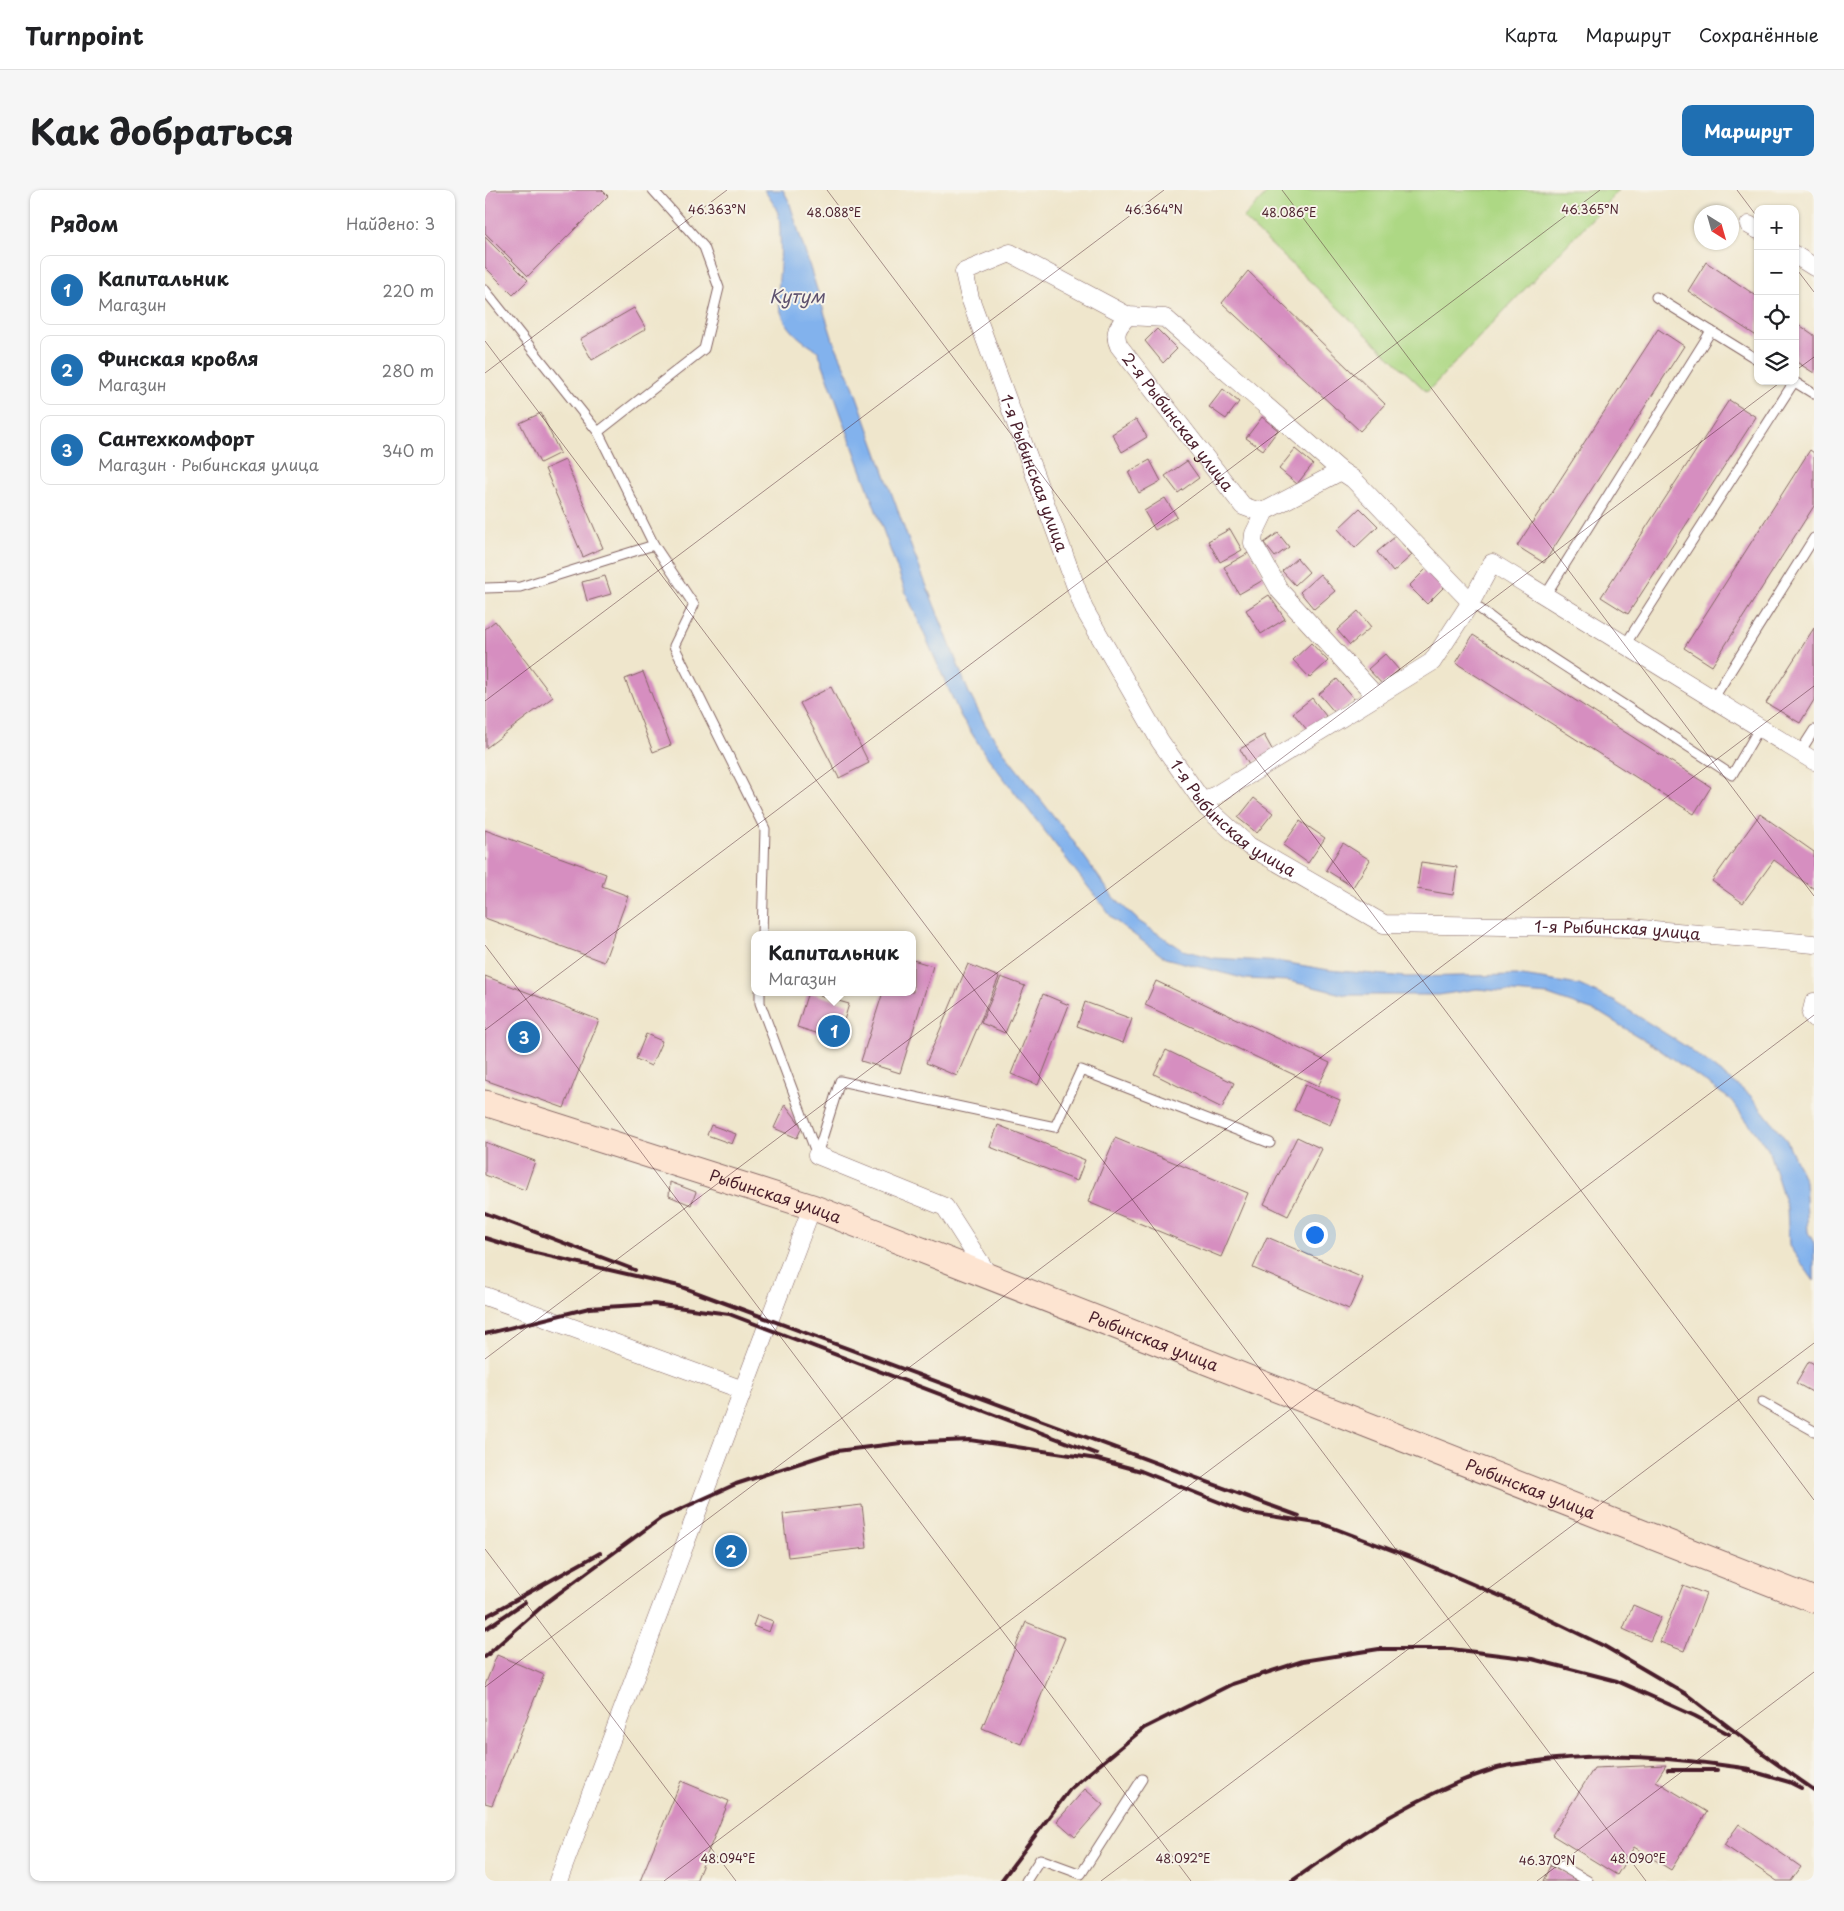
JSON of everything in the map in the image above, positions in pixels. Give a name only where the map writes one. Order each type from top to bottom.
[{"type":"main road","name":"Рыбинская улица","points":[[485,1103],[812,1207],[1814,1600]]},
{"type":"street","name":"1-я Рыбинская улица","points":[[1128,316],[1010,253],[965,272],[970,298],[1084,609],[1160,741],[1203,803],[1249,846],[1385,924],[1631,928],[1814,944]]},
{"type":"street","points":[[1799,258],[1814,267]]},
{"type":"street","points":[[1128,316],[1165,318],[1341,472],[1353,479],[1471,602]]},
{"type":"street","name":"2-я Рыбинская улица","points":[[1128,316],[1118,326],[1115,338],[1119,346],[1243,506],[1265,511]]},
{"type":"street","points":[[1341,472],[1265,511],[1254,534],[1253,544],[1280,591],[1376,696]]},
{"type":"street","points":[[1203,803],[1432,662],[1471,602],[1491,564],[1807,757]]},
{"type":"street","points":[[1814,1002],[1811,1014],[1814,1018]]},
{"type":"street","points":[[817,1155],[945,1208],[989,1276]]},
{"type":"street","points":[[558,1881],[812,1207]]},
{"type":"street","points":[[485,1296],[743,1390]]},
{"type":"lane","points":[[598,432],[704,349],[719,288],[704,247],[653,190]]},
{"type":"lane","points":[[485,290],[598,432],[654,545],[695,605],[674,646],[765,829],[762,931]]},
{"type":"lane","points":[[1656,297],[1754,358]]},
{"type":"lane","points":[[1545,596],[1711,331]]},
{"type":"lane","points":[[1625,645],[1792,385]]},
{"type":"lane","points":[[1799,385],[1814,394]]},
{"type":"lane","points":[[1713,698],[1814,538]]},
{"type":"lane","points":[[485,588],[520,586],[654,545]]},
{"type":"lane","points":[[1471,602],[1501,625],[1733,775],[1760,727]]},
{"type":"lane","points":[[1807,757],[1814,730]]},
{"type":"lane","points":[[760,996],[760,1003],[817,1155]]},
{"type":"lane","points":[[817,1155],[840,1081],[1055,1126],[1081,1070],[1270,1143]]},
{"type":"lane","points":[[1762,1402],[1814,1431]]},
{"type":"lane","points":[[1026,1881],[1040,1859],[1081,1874],[1142,1779]]},
{"type":"lane","points":[[1553,1861],[1588,1881]]},
{"type":"green space","points":[[1270,190],[1619,190],[1427,392],[1243,218]]},
{"type":"water","name":"Кутум","points":[[764,190],[783,190],[789,201],[833,340],[851,380],[907,536],[969,693],[986,726],[1011,762],[1071,838],[1113,897],[1140,922],[1183,950],[1214,958],[1282,962],[1329,970],[1406,977],[1516,975],[1579,985],[1614,1001],[1685,1046],[1750,1095],[1787,1141],[1805,1181],[1808,1232],[1814,1243],[1814,1281],[1789,1246],[1787,1208],[1768,1149],[1731,1100],[1657,1048],[1600,1013],[1548,995],[1477,989],[1439,995],[1346,995],[1289,981],[1246,979],[1165,958],[1113,919],[985,754],[960,715],[906,593],[818,351],[800,338],[788,326],[782,313],[778,287],[780,255],[779,219],[775,207]]},
{"type":"building","points":[[485,190],[602,190],[608,196],[528,276],[485,233]]},
{"type":"building","points":[[485,237],[528,280],[513,295],[485,267]]},
{"type":"building","points":[[1706,262],[1754,294],[1754,334],[1688,291]]},
{"type":"building","points":[[1248,271],[1385,404],[1360,431],[1222,303]]},
{"type":"building","points":[[634,308],[646,329],[592,360],[580,339]]},
{"type":"building","points":[[1799,325],[1814,335],[1814,373],[1799,364]]},
{"type":"building","points":[[1157,329],[1177,349],[1163,363],[1145,341]]},
{"type":"building","points":[[1658,329],[1684,346],[1544,563],[1517,546]]},
{"type":"building","points":[[1223,389],[1239,402],[1226,419],[1209,407]]},
{"type":"building","points":[[1729,400],[1756,417],[1628,614],[1601,597]]},
{"type":"building","points":[[541,413],[560,453],[540,463],[520,423]]},
{"type":"building","points":[[1262,417],[1278,430],[1263,450],[1246,438]]},
{"type":"building","points":[[1136,419],[1147,437],[1122,452],[1112,434]]},
{"type":"building","points":[[1295,449],[1313,464],[1297,484],[1279,469]]},
{"type":"building","points":[[1810,450],[1814,453],[1814,506],[1712,666],[1684,648]]},
{"type":"building","points":[[565,460],[603,548],[583,557],[545,469]]},
{"type":"building","points":[[1150,460],[1161,481],[1139,493],[1128,472]]},
{"type":"building","points":[[1187,461],[1199,478],[1178,493],[1165,476]]},
{"type":"building","points":[[1165,498],[1177,517],[1155,530],[1144,511]]},
{"type":"building","points":[[1360,508],[1378,526],[1355,548],[1338,529]]},
{"type":"building","points":[[1230,529],[1242,550],[1220,562],[1208,541]]},
{"type":"building","points":[[1278,533],[1289,547],[1275,557],[1264,543]]},
{"type":"building","points":[[1396,536],[1412,555],[1393,572],[1377,552]]},
{"type":"building","points":[[1250,552],[1265,579],[1239,594],[1224,567]]},
{"type":"building","points":[[1297,558],[1309,572],[1295,585],[1282,571]]},
{"type":"building","points":[[1427,568],[1445,586],[1427,604],[1409,586]]},
{"type":"building","points":[[1320,574],[1335,591],[1314,609],[1300,592]]},
{"type":"building","points":[[605,576],[611,594],[587,601],[582,582]]},
{"type":"building","points":[[1269,595],[1285,619],[1261,634],[1246,610]]},
{"type":"building","points":[[1358,611],[1371,627],[1350,645],[1337,630]]},
{"type":"building","points":[[495,621],[553,697],[486,748],[485,629]]},
{"type":"building","points":[[1814,628],[1814,700],[1800,723],[1766,703]]},
{"type":"building","points":[[1473,635],[1711,787],[1694,814],[1456,663]]},
{"type":"building","points":[[1311,643],[1328,661],[1310,678],[1293,660]]},
{"type":"building","points":[[1385,654],[1399,670],[1383,685],[1368,669]]},
{"type":"building","points":[[643,672],[671,745],[653,752],[625,679]]},
{"type":"building","points":[[1337,679],[1354,699],[1336,714],[1319,694]]},
{"type":"building","points":[[831,687],[869,763],[839,778],[800,703]]},
{"type":"building","points":[[1312,698],[1326,716],[1308,731],[1293,713]]},
{"type":"building","points":[[1264,735],[1273,751],[1249,765],[1240,749]]},
{"type":"building","points":[[1254,798],[1273,813],[1257,833],[1238,818]]},
{"type":"building","points":[[1760,814],[1814,852],[1814,889],[1774,860],[1743,903],[1712,881]]},
{"type":"building","points":[[1300,821],[1325,838],[1308,863],[1283,845]]},
{"type":"building","points":[[485,830],[606,874],[602,886],[628,896],[604,962],[485,918]]},
{"type":"building","points":[[1343,843],[1370,860],[1353,887],[1326,870]]},
{"type":"building","points":[[1421,862],[1457,867],[1453,895],[1417,889]]},
{"type":"building","points":[[916,961],[933,966],[900,1073],[861,1061],[882,996],[916,996]]},
{"type":"building","points":[[968,964],[999,977],[957,1076],[926,1063]]},
{"type":"building","points":[[485,976],[599,1020],[564,1108],[485,1080]]},
{"type":"building","points":[[1001,977],[1025,986],[1005,1033],[981,1023]]},
{"type":"building","points":[[1156,981],[1330,1063],[1318,1086],[1145,1005]]},
{"type":"building","points":[[1043,994],[1069,1005],[1038,1085],[1011,1074]]},
{"type":"building","points":[[807,996],[822,996],[849,1004],[838,1040],[797,1027]]},
{"type":"building","points":[[1085,1002],[1132,1019],[1123,1043],[1077,1026]]},
{"type":"building","points":[[646,1034],[662,1041],[651,1066],[636,1059]]},
{"type":"building","points":[[1166,1050],[1234,1083],[1222,1108],[1154,1074]]},
{"type":"building","points":[[1305,1085],[1340,1100],[1330,1125],[1294,1110]]},
{"type":"building","points":[[785,1104],[802,1127],[797,1138],[774,1128]]},
{"type":"building","points":[[711,1125],[736,1134],[732,1144],[707,1135]]},
{"type":"building","points":[[998,1125],[1085,1160],[1077,1181],[990,1147]]},
{"type":"building","points":[[1297,1137],[1322,1149],[1288,1216],[1264,1204]]},
{"type":"building","points":[[1115,1138],[1248,1193],[1221,1257],[1088,1202]]},
{"type":"building","points":[[485,1142],[535,1161],[525,1190],[485,1175]]},
{"type":"building","points":[[670,1182],[696,1192],[691,1205],[669,1196]]},
{"type":"building","points":[[1267,1237],[1363,1278],[1349,1309],[1253,1268]]},
{"type":"building","points":[[1809,1361],[1814,1364],[1814,1393],[1796,1383]]},
{"type":"building","points":[[862,1505],[867,1548],[788,1557],[783,1514]]},
{"type":"building","points":[[1683,1585],[1706,1594],[1684,1651],[1660,1642]]},
{"type":"building","points":[[1633,1605],[1661,1617],[1650,1641],[1623,1629]]},
{"type":"building","points":[[757,1615],[773,1621],[769,1632],[753,1626]]},
{"type":"building","points":[[1026,1622],[1065,1638],[1021,1744],[982,1728]]},
{"type":"building","points":[[497,1655],[544,1675],[492,1805],[485,1803],[485,1685]]},
{"type":"building","points":[[1666,1765],[1656,1781],[1707,1812],[1671,1870],[1634,1847],[1617,1875],[1552,1835],[1594,1768]]},
{"type":"building","points":[[681,1781],[729,1801],[696,1881],[640,1881]]},
{"type":"building","points":[[1085,1789],[1103,1805],[1075,1837],[1057,1821]]},
{"type":"building","points":[[1739,1824],[1801,1867],[1791,1881],[1777,1881],[1724,1845]]},
{"type":"building","points":[[1550,1866],[1582,1881],[1543,1881]]},
{"type":"railway","points":[[485,1213],[635,1270]]},
{"type":"railway","points":[[485,1238],[527,1251],[679,1286],[1299,1516]]},
{"type":"railway","points":[[485,1334],[589,1308],[654,1304],[729,1314],[1097,1454]]},
{"type":"railway","points":[[485,1657],[547,1602],[661,1518],[736,1484],[837,1451],[901,1443],[970,1440],[1097,1459],[1141,1471],[1244,1512],[1323,1524],[1410,1557],[1507,1599],[1604,1646],[1686,1694],[1768,1757]]},
{"type":"railway","points":[[485,1617],[600,1553]]},
{"type":"railway","points":[[485,1629],[525,1602]]},
{"type":"railway","points":[[1001,1881],[1070,1789],[1144,1728],[1232,1684],[1303,1661],[1379,1649],[1451,1649],[1532,1659],[1617,1681],[1695,1716],[1729,1734]]},
{"type":"railway","points":[[1763,1754],[1814,1790]]},
{"type":"railway","points":[[1292,1881],[1364,1832],[1414,1803],[1440,1790],[1503,1766],[1558,1759],[1613,1756],[1668,1759],[1750,1769]]},
{"type":"railway","points":[[1744,1769],[1789,1782],[1801,1788]]},
{"type":"railway","points":[[1668,1770],[1717,1770]]},
{"type":"place","name":"Капитальник","points":[[834,1031]]},
{"type":"place","name":"Сантехкомфорт","points":[[524,1037]]},
{"type":"place","name":"Финская кровля","points":[[731,1551]]}]
